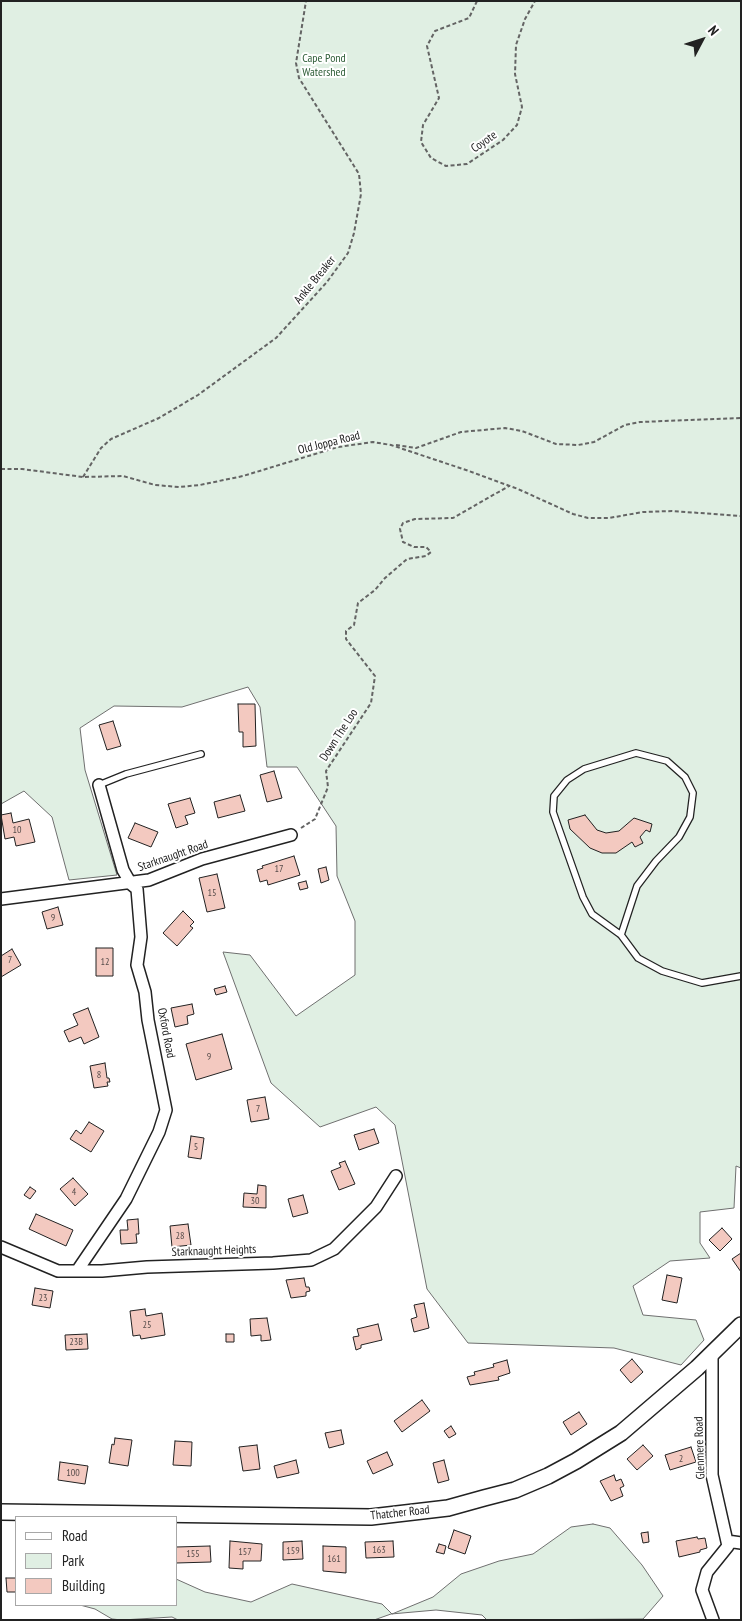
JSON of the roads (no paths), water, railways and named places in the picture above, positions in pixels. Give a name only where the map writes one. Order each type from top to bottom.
[{"type":"main road","name":"Thatcher Road","points":[[1,1512],[371,1517],[448,1508],[515,1490],[576,1461],[621,1433],[712,1354],[741,1325]]},
{"type":"street","name":"Oxford Road","points":[[78,1271],[126,1199],[159,1132],[166,1110],[148,1020],[145,992],[137,965],[141,937],[137,889],[131,884],[123,870],[99,785]]},
{"type":"street","name":"Starknaught Road","points":[[1,899],[131,884],[172,872],[202,859],[291,835]]},
{"type":"street","name":"Starknaught Heights","points":[[1,1247],[58,1271],[311,1260],[340,1244],[376,1207],[396,1176]]},
{"type":"street","name":"Glenmere Road","points":[[712,1354],[712,1475],[727,1541]]},
{"type":"street","points":[[713,1620],[702,1590],[707,1572],[728,1546],[727,1541],[741,1543]]},
{"type":"lane","points":[[99,785],[126,774],[200,754]]},
{"type":"lane","points":[[621,935],[637,886],[656,861],[680,837],[690,817],[693,793],[686,777],[667,761],[636,754],[584,769],[567,780],[554,796],[553,812],[583,897],[592,914],[621,935],[638,958],[678,977],[702,983],[741,976]]},
{"type":"park label","name":"Cape Pond Watershed","points":[[324,66]]}]
